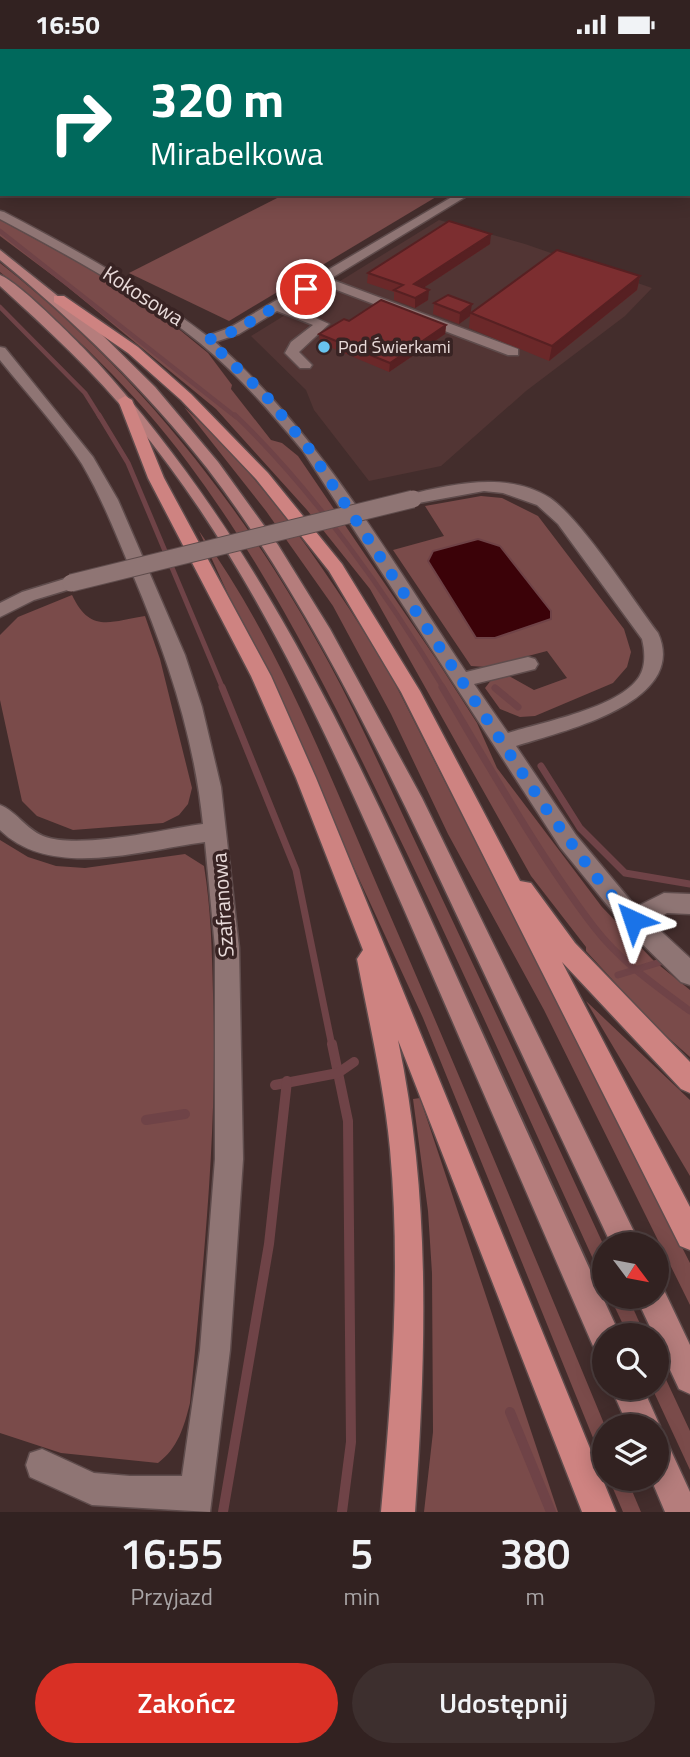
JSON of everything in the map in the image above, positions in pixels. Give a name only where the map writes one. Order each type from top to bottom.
[{"type":"highway","points":[[59,299],[133,350],[214,423],[262,476],[336,568],[410,691],[690,1236]]},
{"type":"highway","points":[[125,400],[156,478],[261,676],[361,912],[599,1512]]},
{"type":"highway","points":[[494,856],[529,897],[566,951],[690,1080]]},
{"type":"highway","points":[[361,912],[397,1102],[406,1196],[409,1351],[398,1512]]},
{"type":"main road","points":[[0,254],[59,299],[130,368],[183,427],[247,511],[307,601],[366,707],[428,831],[620,1232]]},
{"type":"main road","points":[[0,279],[69,340],[125,400],[176,464],[242,559],[300,660],[365,796],[599,1323]]},
{"type":"main road","points":[[657,1309],[690,1378]]},
{"type":"main road","points":[[669,1482],[682,1512]]},
{"type":"street","points":[[208,340],[234,331],[461,196]]},
{"type":"street","name":"Kokosowa","points":[[0,214],[122,281],[208,340],[266,396],[309,449],[502,743],[583,861],[633,920],[690,974]]},
{"type":"street","points":[[321,280],[513,352]]},
{"type":"street","points":[[416,316],[437,303]]},
{"type":"street","points":[[277,306],[322,324],[296,345],[292,353],[305,365]]},
{"type":"street","name":"Szafranowa","points":[[0,351],[87,460],[117,515],[176,655],[200,740],[217,831],[227,948],[229,1159],[215,1350],[195,1502]]},
{"type":"street","points":[[0,611],[28,596],[71,583],[413,499],[484,486],[514,490],[543,501],[564,520],[651,638],[654,653],[652,670],[635,694],[614,705],[502,743]]},
{"type":"street","points":[[461,680],[528,664]]},
{"type":"street","points":[[0,814],[24,838],[47,847],[71,851],[97,850],[217,831]]},
{"type":"street","points":[[633,920],[664,903],[690,904]]},
{"type":"street","points":[[42,1465],[92,1489],[195,1502]]},
{"type":"shaded area","points":[[281,196],[438,196],[229,321],[129,273]]},
{"type":"shaded area","points":[[0,220],[105,277],[174,321],[170,322],[208,353],[232,385],[231,389],[271,440],[282,443],[298,456],[477,723],[497,768],[602,907],[654,961],[690,990],[690,1057],[656,1027],[586,951],[586,947],[531,876],[370,589],[307,510],[216,409],[64,284],[0,236]]},
{"type":"shaded area","points":[[439,220],[525,244],[652,288],[625,316],[526,391],[441,466],[369,481],[314,410],[306,390],[251,336]]},
{"type":"shaded area","points":[[0,263],[97,349],[142,396],[225,497],[297,606],[366,735],[597,1232],[592,1232],[592,1257],[410,860],[338,713],[268,584],[216,502],[168,436],[100,362],[0,272]]},
{"type":"shaded area","points":[[184,407],[215,436],[271,499],[321,566],[389,672],[690,1263],[690,1305],[669,1263],[669,1232],[654,1232],[544,1010],[448,834],[391,714],[333,606],[266,511]]},
{"type":"shaded area","points":[[481,496],[502,498],[538,516],[624,629],[631,652],[627,667],[613,683],[535,716],[520,717],[500,709],[485,688],[492,679],[509,676],[534,690],[567,678],[547,651],[486,667],[471,666],[393,550],[444,536],[425,506]]},
{"type":"shaded area","points":[[199,531],[252,614],[297,703],[338,794],[600,1414],[592,1414],[592,1435],[423,1018]]},
{"type":"shaded area","points":[[478,539],[500,546],[551,611],[551,619],[495,638],[476,638],[428,561],[433,551]]},
{"type":"shaded area","points":[[72,595],[86,615],[94,620],[111,622],[145,616],[160,659],[192,788],[188,804],[179,815],[163,823],[73,830],[37,816],[22,801],[0,700],[0,635],[18,617]]},
{"type":"shaded area","points":[[0,840],[28,857],[56,866],[85,868],[185,854],[204,866],[211,930],[214,1045],[208,1198],[190,1403],[183,1429],[175,1444],[158,1463],[61,1453],[0,1433]]},
{"type":"shaded area","points":[[586,1001],[690,1100],[690,1176]]},
{"type":"shaded area","points":[[420,1098],[558,1512],[424,1512],[433,1432],[432,1273],[428,1211],[413,1099]]},
{"type":"shaded area","points":[[616,1309],[633,1309],[640,1323],[622,1323]]},
{"type":"shaded area","points":[[669,1386],[690,1431],[690,1470],[669,1425],[669,1414],[664,1414],[658,1400],[669,1400]]},
{"type":"shaded area","points":[[614,1491],[632,1491],[641,1512],[623,1512]]},
{"type":"building","points":[[449,221],[491,234],[414,284],[429,290],[415,298],[394,290],[403,285],[368,273]]},
{"type":"building","points":[[557,250],[640,276],[552,346],[471,313]]},
{"type":"building","points":[[448,295],[472,304],[460,313],[434,303]]},
{"type":"building","points":[[381,300],[446,325],[390,363],[319,334],[344,319],[349,321]]},
{"type":"waterway","points":[[0,231],[236,417]]},
{"type":"waterway","points":[[0,307],[85,393],[100,417]]},
{"type":"waterway","points":[[99,415],[128,463],[223,689]]},
{"type":"waterway","points":[[235,415],[293,476],[348,545],[399,617],[444,689]]},
{"type":"waterway","points":[[222,687],[296,870],[332,1046]]},
{"type":"waterway","points":[[442,687],[496,779],[573,898],[604,939],[636,969]]},
{"type":"waterway","points":[[495,688],[518,707]]},
{"type":"waterway","points":[[541,766],[580,828],[625,873],[690,884]]},
{"type":"waterway","points":[[636,969],[667,960]]},
{"type":"waterway","points":[[618,975],[636,969]]},
{"type":"waterway","points":[[636,969],[690,1011]]},
{"type":"waterway","points":[[332,1044],[338,1073]]},
{"type":"waterway","points":[[338,1073],[354,1062]]},
{"type":"waterway","points":[[287,1083],[338,1073]]},
{"type":"waterway","points":[[338,1073],[348,1121],[351,1442],[342,1512]]},
{"type":"waterway","points":[[223,1512],[269,1244],[287,1083]]},
{"type":"waterway","points":[[275,1085],[287,1083]]},
{"type":"waterway","points":[[146,1120],[185,1114]]},
{"type":"waterway","points":[[510,1412],[551,1512]]},
{"type":"place","name":"Pod Świerkami","points":[[324,347]]},
{"type":"route","points":[[306,289],[234,331],[208,340],[266,396],[309,449],[568,841],[633,920]]}]
